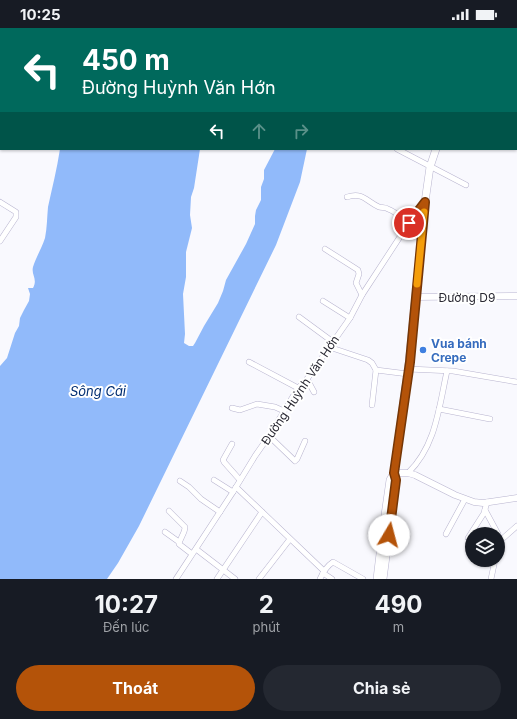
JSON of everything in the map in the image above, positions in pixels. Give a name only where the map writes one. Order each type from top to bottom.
[{"type":"main road","points":[[377,579],[390,480],[394,473],[408,372],[425,202],[430,167],[436,150]]},
{"type":"main road","points":[[383,579],[396,480],[394,473]]},
{"type":"street","points":[[399,150],[466,185]]},
{"type":"street","points":[[347,197],[356,195],[362,196],[382,208],[392,211],[409,223]]},
{"type":"street","points":[[0,202],[16,212],[16,217],[0,241]]},
{"type":"street","name":"Đường Huỳnh Văn Hớn","points":[[176,579],[269,436],[298,388],[307,379],[350,318],[362,295],[409,223],[425,202]]},
{"type":"street","points":[[325,248],[358,270],[359,274],[356,283],[362,295]]},
{"type":"street","name":"Đường D9","points":[[416,297],[517,296]]},
{"type":"street","points":[[323,301],[350,318]]},
{"type":"street","points":[[298,317],[331,345],[372,363],[376,370],[372,405]]},
{"type":"street","points":[[249,362],[298,388]]},
{"type":"street","points":[[376,370],[408,372],[447,371],[517,382]]},
{"type":"street","points":[[408,473],[416,464],[429,443],[435,428],[447,371]]},
{"type":"street","points":[[307,379],[314,392]]},
{"type":"street","points":[[232,408],[240,410],[257,404],[275,407],[284,411]]},
{"type":"street","points":[[439,409],[490,420]]},
{"type":"street","points":[[269,436],[295,460],[297,459],[305,441]]},
{"type":"street","points":[[232,444],[223,460],[240,480]]},
{"type":"street","points":[[394,473],[408,473],[415,475],[474,502],[487,502],[517,498]]},
{"type":"street","points":[[214,480],[234,490],[262,512],[332,579]]},
{"type":"street","points":[[180,481],[189,487],[201,500],[220,512]]},
{"type":"street","points":[[446,534],[465,499]]},
{"type":"street","points":[[475,527],[485,510],[487,502]]},
{"type":"street","points":[[485,510],[494,527]]},
{"type":"street","points":[[169,511],[185,527],[185,532],[179,542]]},
{"type":"street","points":[[217,579],[262,512]]},
{"type":"street","points":[[505,536],[517,526]]},
{"type":"street","points":[[165,532],[179,542],[180,546],[192,554]]},
{"type":"street","points":[[259,579],[290,539]]},
{"type":"street","points":[[196,548],[236,579]]},
{"type":"street","points":[[320,579],[333,562],[363,579]]},
{"type":"street","points":[[491,579],[494,567]]},
{"type":"water","name":"Sông Cái","points":[[60,150],[200,150],[194,188],[191,197],[190,215],[192,228],[186,252],[186,277],[183,294],[184,343],[189,346],[193,346],[218,303],[226,280],[246,244],[255,224],[256,210],[261,200],[261,187],[264,179],[264,170],[274,150],[307,150],[300,182],[276,245],[139,526],[107,579],[0,579],[0,366],[7,358],[15,333],[19,326],[20,318],[29,301],[30,294],[28,288],[33,288],[35,282],[33,267],[45,238],[48,207]]},
{"type":"slow traffic","points":[[417,284],[424,212]]},
{"type":"place","name":"Vua bánh Crepe","points":[[423,350]]},
{"type":"route","points":[[389,535],[396,480],[394,473],[410,362],[425,202],[409,223]]}]
